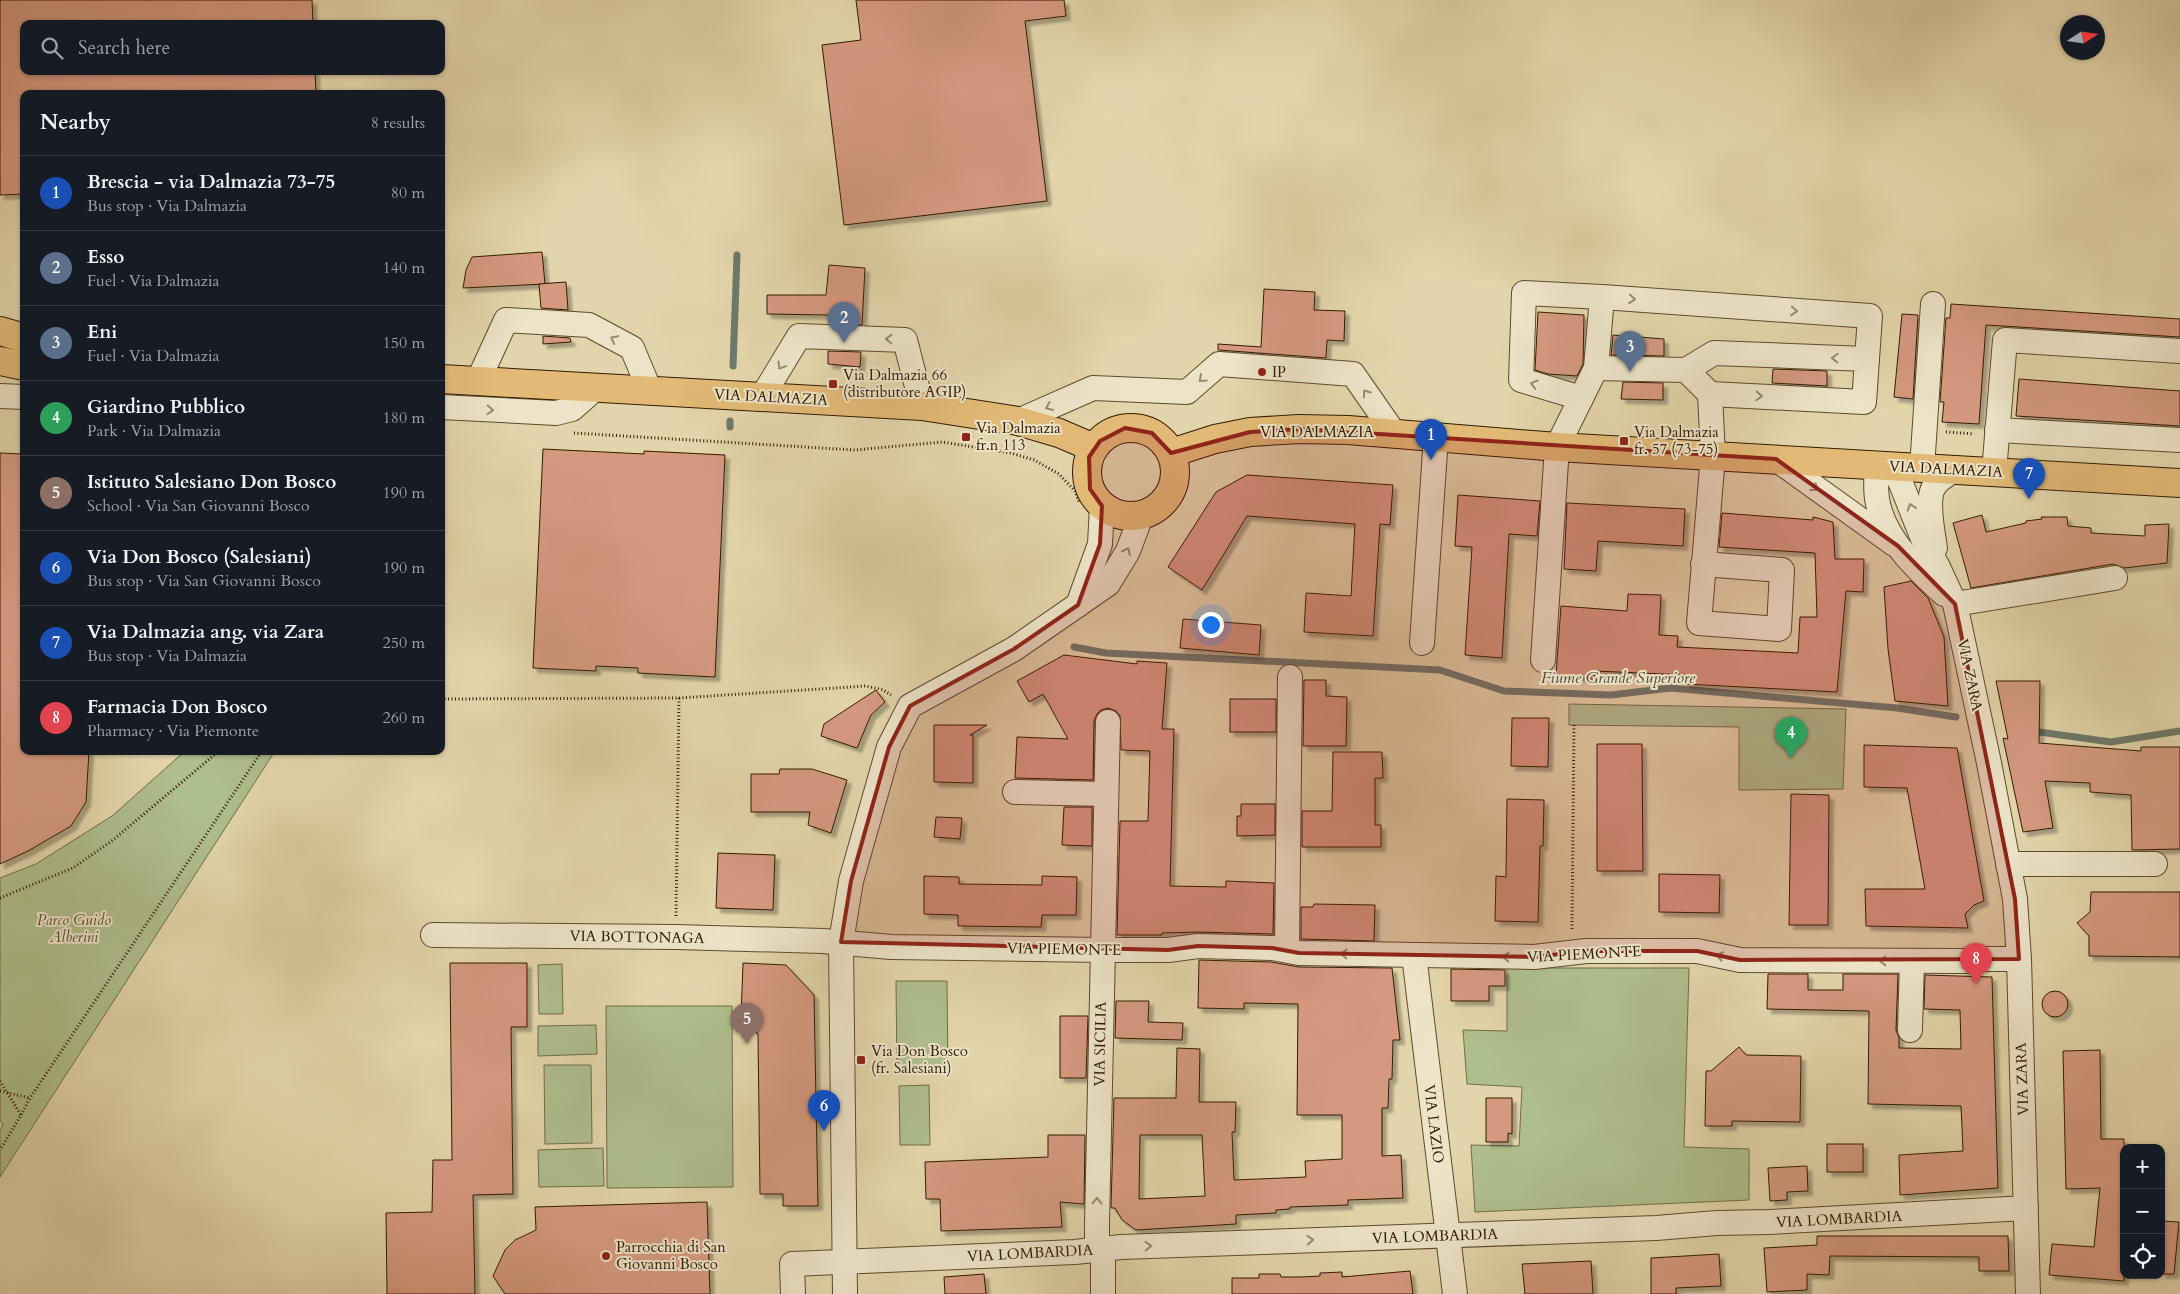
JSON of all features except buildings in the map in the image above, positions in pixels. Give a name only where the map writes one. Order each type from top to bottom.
[{"type":"main road","points":[[0,331],[20,337]]},
{"type":"main road","points":[[0,361],[20,365]]},
{"type":"main road","name":"VIA DALMAZIA","points":[[445,379],[922,406],[1018,421],[1059,433],[1094,448]]},
{"type":"main road","points":[[1125,428],[1144,430],[1160,438],[1171,453],[1176,472],[1171,492],[1159,508],[1141,516],[1120,516],[1091,506],[1087,478],[1089,457],[1094,448],[1107,435],[1125,428]]},
{"type":"main road","name":"VIA DALMAZIA","points":[[1171,453],[1215,439],[1250,432],[1298,429],[1394,433],[1557,447],[2180,483]]},
{"type":"street","points":[[1581,398],[1521,380],[1524,293],[1870,316],[1864,402],[1710,394],[1686,370]]},
{"type":"street","points":[[1543,660],[1557,447],[1596,368],[1602,297]]},
{"type":"street","points":[[1922,468],[1933,304]]},
{"type":"street","points":[[478,382],[506,320],[589,325],[632,348],[650,391]]},
{"type":"street","points":[[762,396],[800,336],[905,340],[922,406]]},
{"type":"street","points":[[1994,472],[2005,340],[2180,351]]},
{"type":"street","points":[[1596,368],[1686,370],[1714,353],[1867,359]]},
{"type":"street","points":[[1018,421],[1093,388],[1187,392],[1219,364],[1353,374],[1394,433]]},
{"type":"street","points":[[445,407],[556,413],[572,409],[597,387]]},
{"type":"street","points":[[1703,564],[1712,456],[1710,394]]},
{"type":"street","points":[[0,396],[20,397]]},
{"type":"street","points":[[1997,433],[2180,440]]},
{"type":"street","points":[[1422,643],[1436,436]]},
{"type":"street","points":[[1776,459],[1898,546],[1955,604],[2115,578]]},
{"type":"street","points":[[1883,466],[1876,482],[1880,512],[1898,546]]},
{"type":"street","name":"VIA ZARA","points":[[1883,466],[1900,481],[1925,544],[1955,604],[1989,763],[2015,898],[2019,959],[2028,1294]]},
{"type":"street","name":"VIA ZARA","points":[[1938,567],[1930,494],[1935,485],[1954,470]]},
{"type":"street","points":[[1078,605],[1100,544],[1091,506]]},
{"type":"street","points":[[845,1294],[843,1262],[841,942],[851,881],[889,747],[910,706],[1014,649],[1108,584],[1128,552],[1141,516]]},
{"type":"street","points":[[1287,950],[1290,677]]},
{"type":"street","name":"VIA SICILIA","points":[[1103,1294],[1102,1262],[1097,1239],[1097,1223],[1108,722]]},
{"type":"street","points":[[1015,792],[1106,794]]},
{"type":"street","points":[[2008,864],[2155,864]]},
{"type":"street","name":"VIA BOTTONAGA","points":[[433,935],[676,937],[841,942]]},
{"type":"street","name":"VIA PIEMONTE","points":[[841,942],[891,946],[1102,950],[1168,950],[1198,946],[1272,948],[1299,953],[1534,957],[1586,951],[1696,951],[1740,960],[1912,961],[2019,959]]},
{"type":"street","name":"VIA LAZIO","points":[[1414,955],[1455,1294]]},
{"type":"street","points":[[1910,1030],[1912,961]]},
{"type":"street","name":"VIA LOMBARDIA","points":[[793,1294],[792,1264],[1075,1252],[1121,1246],[1656,1228],[1717,1223],[1769,1222],[2026,1208]]},
{"type":"path","points":[[1924,431],[1997,433]]},
{"type":"path","points":[[570,433],[856,450],[942,442],[1011,452],[1034,460],[1059,474],[1091,506]]},
{"type":"path","points":[[445,699],[679,698],[866,686],[883,690]]},
{"type":"path","points":[[676,937],[679,698]]},
{"type":"path","points":[[1572,953],[1574,725]]},
{"type":"path","points":[[0,898],[73,868],[113,840],[213,755]]},
{"type":"path","points":[[0,1150],[30,1098],[259,755]]},
{"type":"path","points":[[0,1081],[21,1115]]},
{"type":"path","points":[[0,1092],[30,1098]]},
{"type":"highlighted area","points":[[1125,428],[1152,433],[1171,453],[1250,432],[1299,429],[1776,459],[1898,546],[1955,604],[2015,899],[2019,959],[1740,960],[1697,951],[1586,951],[1534,957],[1299,953],[1272,948],[1198,946],[1168,950],[841,942],[851,881],[889,747],[910,706],[1014,649],[1078,605],[1100,544],[1102,506],[1090,489],[1089,457],[1100,441]]},
{"type":"green space","points":[[1569,704],[1846,709],[1843,789],[1739,790],[1739,727],[1569,725]]},
{"type":"green space","name":"Parco Guido Alberini","points":[[181,755],[272,755],[0,1177],[0,1130],[3,1125],[0,1120],[0,878],[36,864],[112,816]]},
{"type":"green space","points":[[562,964],[563,1014],[539,1014],[538,965]]},
{"type":"green space","points":[[1507,968],[1689,968],[1684,1147],[1749,1149],[1749,1200],[1475,1212],[1471,1145],[1519,1146],[1522,1087],[1467,1084],[1463,1030],[1507,1031]]},
{"type":"green space","points":[[896,981],[947,981],[948,1072],[897,1072]]},
{"type":"green space","points":[[606,1006],[732,1006],[733,1187],[607,1188]]},
{"type":"green space","points":[[596,1025],[597,1054],[538,1056],[538,1026]]},
{"type":"green space","points":[[544,1065],[591,1065],[592,1143],[545,1144]]},
{"type":"green space","points":[[929,1085],[930,1145],[900,1145],[899,1086]]},
{"type":"green space","points":[[603,1148],[604,1186],[539,1187],[538,1150]]},
{"type":"waterway","points":[[733,366],[737,255]]},
{"type":"waterway","points":[[730,421],[730,427]]},
{"type":"waterway","name":"Fiume Grande Superiore","points":[[1074,647],[1106,653],[1440,670],[1504,691],[1611,695],[1670,688],[1897,708],[1956,717]]},
{"type":"waterway","name":"Fiume Grande Superiore","points":[[2032,731],[2111,742],[2180,731]]},
{"type":"place","name":"Esso","points":[[844,343]]},
{"type":"place","name":"IP","points":[[1262,372]]},
{"type":"place","name":"Eni","points":[[1630,372]]},
{"type":"place","name":"Via Dalmazia 66 (distributore AGIP)","points":[[833,384]]},
{"type":"place","name":"Via Dalmazia fr.n 113","points":[[966,437]]},
{"type":"place","name":"Via Dalmazia fr. 57 (73-75)","points":[[1624,441]]},
{"type":"place","name":"Brescia - via Dalmazia 73-75","points":[[1431,460]]},
{"type":"place","name":"Via Dalmazia ang. via Zara","points":[[2029,499]]},
{"type":"place","name":"Giardino Pubblico","points":[[1791,758]]},
{"type":"place","name":"Farmacia Don Bosco","points":[[1976,984]]},
{"type":"place","name":"Istituto Salesiano Don Bosco","points":[[747,1044]]},
{"type":"place","name":"Via Don Bosco (fr. Salesiani)","points":[[861,1060]]},
{"type":"place","name":"Via Don Bosco (Salesiani)","points":[[824,1131]]},
{"type":"place","name":"Parrocchia di San Giovanni Bosco","points":[[606,1256]]}]
